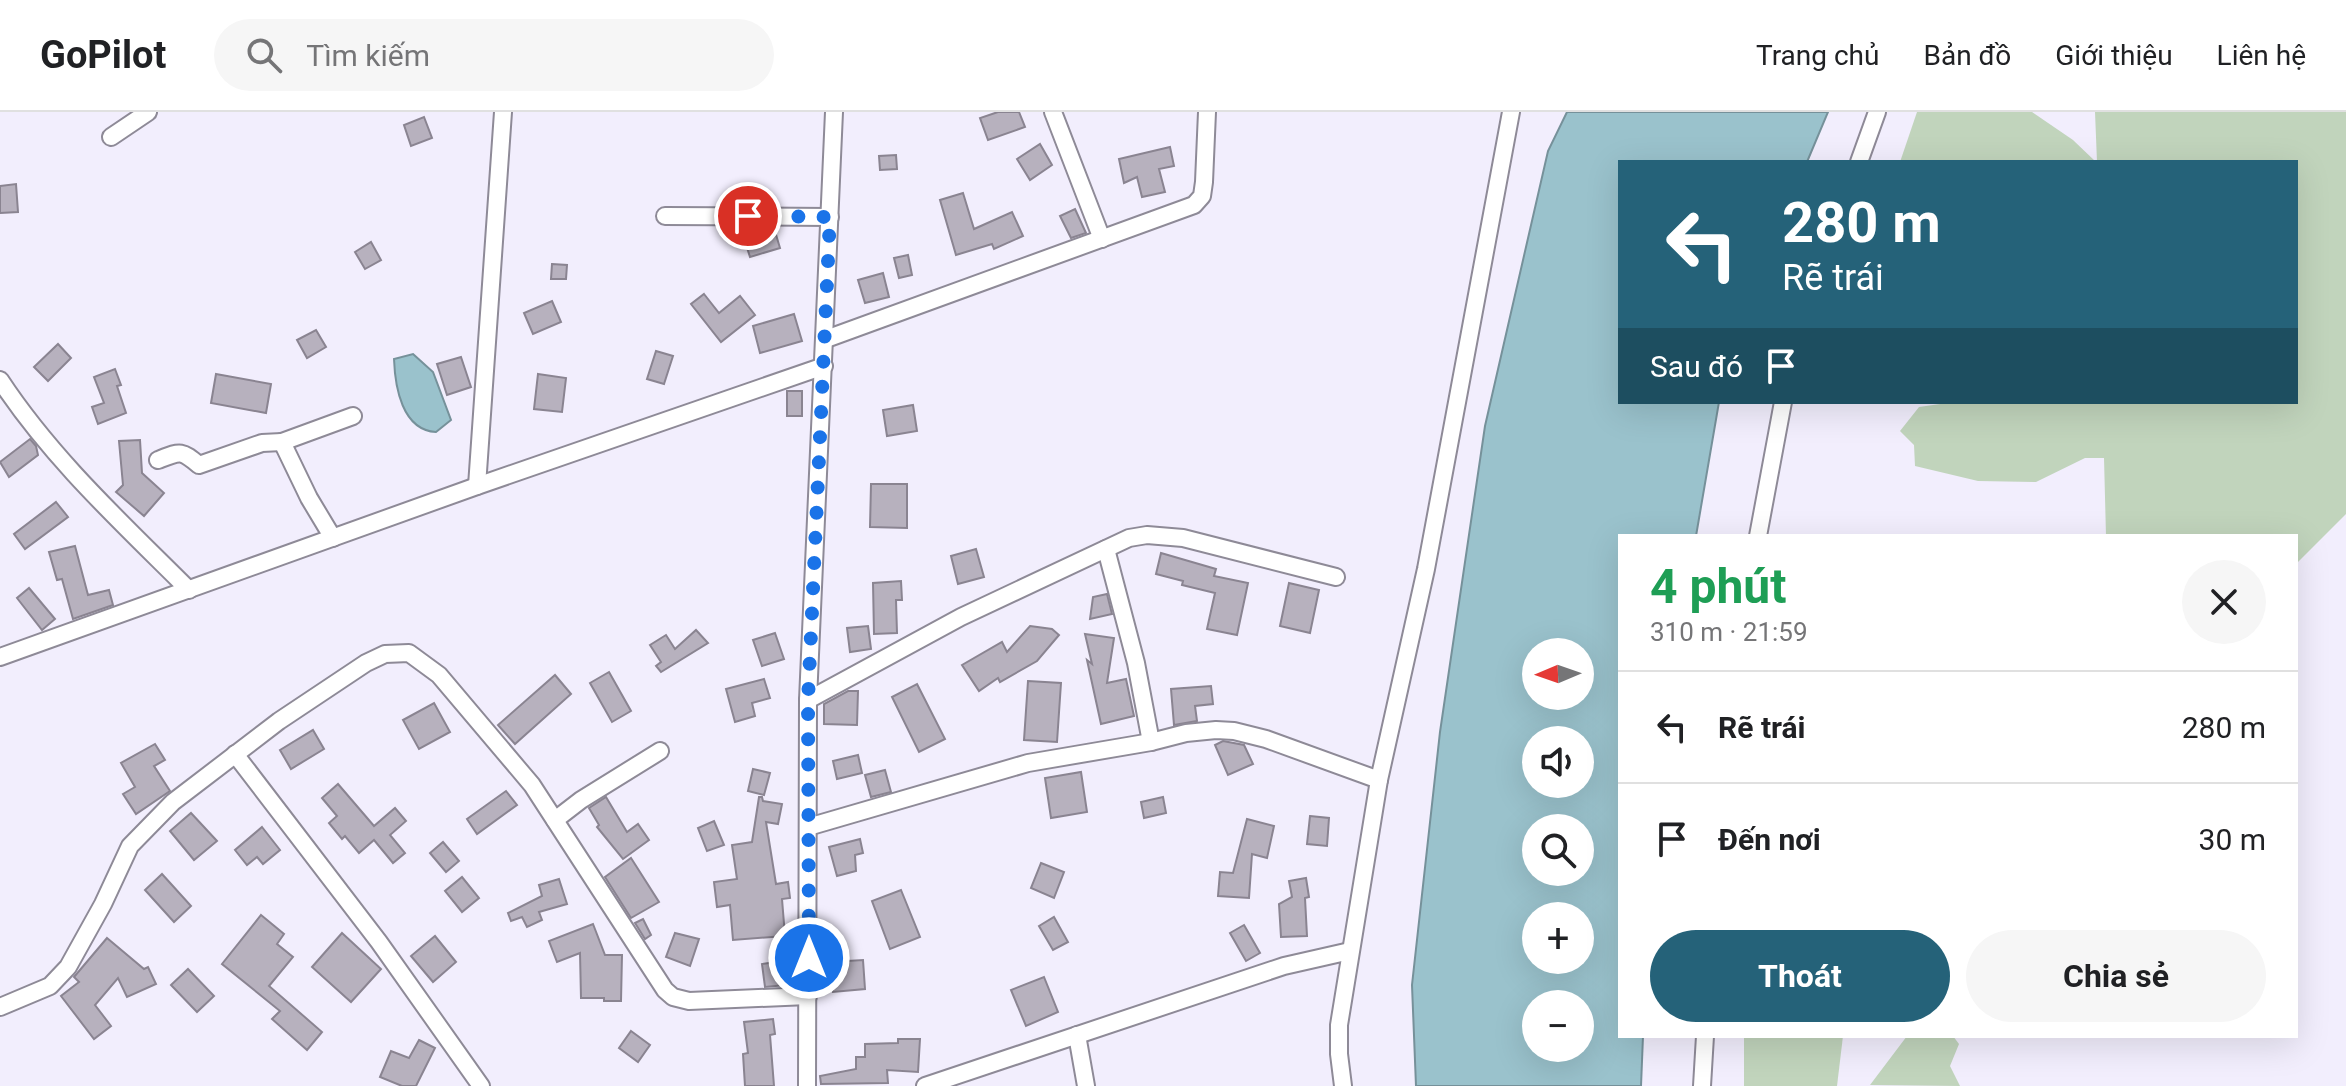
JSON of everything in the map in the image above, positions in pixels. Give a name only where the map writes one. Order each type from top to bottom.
[{"type":"street","points":[[111,137],[148,112]]},
{"type":"street","points":[[477,486],[503,112]]},
{"type":"street","points":[[807,1086],[808,700],[834,112]]},
{"type":"street","points":[[1053,112],[1102,239]]},
{"type":"street","points":[[826,339],[1194,205],[1202,196],[1207,112]]},
{"type":"street","points":[[1343,1086],[1339,1025],[1379,780],[1426,569],[1511,112]]},
{"type":"street","points":[[1860,160],[1877,112]]},
{"type":"street","points":[[665,216],[830,217]]},
{"type":"street","points":[[0,657],[824,366]]},
{"type":"street","points":[[0,380],[25,418],[95,495],[189,590]]},
{"type":"street","points":[[1758,534],[1783,404]]},
{"type":"street","points":[[158,460],[181,452],[189,454],[199,465],[250,446],[282,442],[353,416]]},
{"type":"street","points":[[282,442],[309,498],[333,538]]},
{"type":"street","points":[[808,700],[961,617],[1129,538],[1167,535],[1336,577]]},
{"type":"street","points":[[1106,549],[1136,663],[1151,742]]},
{"type":"street","points":[[0,1007],[50,986],[68,967],[103,904],[130,846],[173,802],[235,754],[366,663],[385,654],[409,653],[439,675],[532,785],[665,990],[673,997],[689,1001],[721,1001],[808,996]]},
{"type":"street","points":[[808,827],[1028,763],[1186,733],[1234,731],[1379,780]]},
{"type":"street","points":[[555,820],[593,792],[660,751]]},
{"type":"street","points":[[235,754],[379,942],[481,1086]]},
{"type":"street","points":[[925,1086],[1284,966],[1350,951]]},
{"type":"street","points":[[1077,1035],[1086,1086]]},
{"type":"street","points":[[1702,1086],[1705,1038]]},
{"type":"green space","points":[[1917,112],[2032,112],[2073,140],[2094,160],[1901,160]]},
{"type":"green space","points":[[2095,112],[2346,112],[2346,514],[2298,562],[2298,534],[2106,534],[2104,458],[2085,458],[2036,482],[1978,481],[1915,466],[1914,445],[1900,431],[1919,407],[1940,404],[2298,404],[2298,160],[2097,160]]},
{"type":"green space","points":[[1744,1038],[1843,1038],[1837,1086],[1744,1086]]},
{"type":"green space","points":[[1905,1038],[1954,1038],[1959,1044],[1950,1066],[1960,1086],[1870,1085]]},
{"type":"water","points":[[1567,112],[1828,112],[1808,160],[1618,160],[1618,404],[1719,404],[1696,534],[1618,534],[1618,1038],[1643,1038],[1641,1086],[1416,1086],[1412,985],[1440,732],[1485,426],[1548,151]]},
{"type":"water","points":[[413,354],[433,372],[451,420],[436,432],[415,424],[399,394],[394,359]]},
{"type":"building","points":[[998,112],[1019,112],[1025,127],[988,140],[980,118]]},
{"type":"building","points":[[424,117],[432,138],[411,146],[404,125]]},
{"type":"building","points":[[1040,144],[1052,165],[1030,180],[1017,159]]},
{"type":"building","points":[[1170,147],[1174,166],[1159,169],[1165,192],[1142,197],[1137,177],[1124,183],[1119,159]]},
{"type":"building","points":[[896,155],[897,169],[880,170],[879,156]]},
{"type":"building","points":[[16,184],[18,212],[0,213],[0,186]]},
{"type":"building","points":[[963,193],[974,229],[1012,212],[1023,236],[994,249],[992,244],[956,255],[940,200]]},
{"type":"building","points":[[1075,209],[1086,233],[1071,238],[1060,216]]},
{"type":"building","points":[[774,228],[780,248],[750,257],[742,232]]},
{"type":"building","points":[[371,242],[381,260],[365,269],[355,252]]},
{"type":"building","points":[[908,255],[912,275],[899,278],[894,258]]},
{"type":"building","points":[[552,264],[567,265],[566,279],[551,279]]},
{"type":"building","points":[[883,273],[889,297],[865,303],[858,280]]},
{"type":"building","points":[[704,294],[719,313],[740,296],[755,315],[721,342],[691,304]]},
{"type":"building","points":[[552,301],[561,322],[533,334],[524,313]]},
{"type":"building","points":[[794,314],[802,341],[760,353],[753,326]]},
{"type":"building","points":[[316,330],[326,347],[307,358],[297,340]]},
{"type":"building","points":[[58,344],[71,358],[48,381],[34,367]]},
{"type":"building","points":[[656,351],[673,356],[664,384],[647,379]]},
{"type":"building","points":[[461,357],[471,387],[447,395],[437,364]]},
{"type":"building","points":[[115,369],[126,413],[98,424],[92,407],[104,403],[94,377]]},
{"type":"building","points":[[216,374],[271,384],[266,413],[211,403]]},
{"type":"building","points":[[538,374],[566,378],[562,412],[534,409]]},
{"type":"building","points":[[787,391],[802,391],[802,416],[787,416]]},
{"type":"building","points":[[913,405],[917,431],[887,436],[883,410]]},
{"type":"building","points":[[30,439],[38,455],[9,477],[0,462]]},
{"type":"building","points":[[140,440],[142,473],[164,493],[144,516],[116,492],[123,485],[119,441]]},
{"type":"building","points":[[871,484],[907,484],[907,528],[870,527]]},
{"type":"building","points":[[56,502],[68,517],[25,549],[14,534]]},
{"type":"building","points":[[75,546],[88,595],[109,590],[113,605],[73,619],[62,579],[57,580],[49,552]]},
{"type":"building","points":[[976,549],[984,577],[958,584],[951,556]]},
{"type":"building","points":[[1161,553],[1216,569],[1214,576],[1248,583],[1237,635],[1207,629],[1215,593],[1182,585],[1183,581],[1156,574]]},
{"type":"building","points":[[901,581],[902,600],[896,600],[897,633],[874,634],[873,583]]},
{"type":"building","points":[[1289,583],[1319,590],[1310,633],[1280,626]]},
{"type":"building","points":[[29,588],[55,619],[42,630],[17,598]]},
{"type":"building","points":[[1107,594],[1112,614],[1090,619],[1093,597]]},
{"type":"building","points":[[868,626],[871,649],[850,652],[847,628]]},
{"type":"building","points":[[1030,626],[1052,629],[1059,635],[1037,661],[1000,682],[998,678],[979,691],[962,665],[1002,642],[1007,652]]},
{"type":"building","points":[[696,630],[708,643],[661,672],[656,666],[661,662],[650,645],[666,635],[675,649]]},
{"type":"building","points":[[775,633],[784,659],[762,666],[753,640]]},
{"type":"building","points":[[1085,634],[1114,638],[1107,683],[1126,679],[1134,716],[1101,724],[1087,660],[1092,664]]},
{"type":"building","points":[[609,672],[631,711],[612,722],[590,683]]},
{"type":"building","points":[[555,675],[571,694],[515,744],[498,725]]},
{"type":"building","points":[[764,679],[770,698],[752,703],[755,716],[735,722],[726,689]]},
{"type":"building","points":[[1028,681],[1061,683],[1057,742],[1024,740]]},
{"type":"building","points":[[917,684],[945,739],[919,752],[892,697]]},
{"type":"building","points":[[1211,686],[1213,704],[1195,706],[1197,721],[1174,725],[1171,689]]},
{"type":"building","points":[[848,691],[858,691],[857,725],[824,724],[824,704]]},
{"type":"building","points":[[434,703],[450,732],[419,749],[403,720]]},
{"type":"building","points":[[313,730],[324,749],[291,769],[280,750]]},
{"type":"building","points":[[1223,741],[1244,745],[1253,764],[1228,775],[1215,745]]},
{"type":"building","points":[[155,744],[165,760],[154,766],[170,791],[136,814],[123,794],[135,787],[121,763]]},
{"type":"building","points":[[858,755],[862,773],[837,779],[833,761]]},
{"type":"building","points":[[753,769],[770,773],[764,795],[748,791]]},
{"type":"building","points":[[885,770],[891,792],[871,797],[865,775]]},
{"type":"building","points":[[1081,772],[1087,812],[1051,818],[1045,778]]},
{"type":"building","points":[[338,784],[374,826],[395,808],[406,821],[390,835],[405,853],[393,863],[374,840],[359,853],[329,823],[337,816],[322,798]]},
{"type":"building","points":[[506,791],[517,805],[477,834],[467,819]]},
{"type":"building","points":[[606,797],[627,832],[638,824],[649,840],[623,859],[597,827],[599,825],[589,808]]},
{"type":"building","points":[[759,797],[763,801],[782,804],[778,824],[766,822],[776,884],[788,882],[790,898],[782,899],[785,936],[733,940],[730,905],[717,907],[714,882],[737,879],[732,845],[752,842]]},
{"type":"building","points":[[1163,797],[1166,813],[1144,818],[1141,802]]},
{"type":"building","points":[[191,813],[217,841],[194,860],[170,831]]},
{"type":"building","points":[[1310,816],[1329,818],[1327,846],[1307,844]]},
{"type":"building","points":[[1247,819],[1274,826],[1267,858],[1252,854],[1249,898],[1218,896],[1220,872],[1233,873]]},
{"type":"building","points":[[714,821],[724,845],[707,851],[698,828]]},
{"type":"building","points":[[262,827],[280,850],[263,864],[257,857],[247,865],[235,850]]},
{"type":"building","points":[[860,839],[863,853],[855,855],[856,871],[837,876],[829,847]]},
{"type":"building","points":[[443,842],[459,861],[446,872],[430,853]]},
{"type":"building","points":[[631,858],[659,902],[631,918],[605,877]]},
{"type":"building","points":[[1041,863],[1064,872],[1054,898],[1031,888]]},
{"type":"building","points":[[162,874],[191,906],[174,922],[145,890]]},
{"type":"building","points":[[462,877],[479,898],[462,912],[445,891]]},
{"type":"building","points":[[1306,878],[1309,897],[1305,898],[1307,936],[1281,937],[1279,904],[1292,897],[1289,881]]},
{"type":"building","points":[[559,879],[567,904],[539,912],[542,920],[527,927],[522,917],[511,921],[508,913],[542,896],[539,885]]},
{"type":"building","points":[[901,890],[920,937],[890,949],[872,901]]},
{"type":"building","points":[[261,915],[284,934],[277,944],[293,957],[269,986],[322,1032],[307,1050],[272,1019],[280,1011],[222,964]]},
{"type":"building","points":[[1054,917],[1068,942],[1053,950],[1039,926]]},
{"type":"building","points":[[643,919],[651,935],[645,939],[635,923]]},
{"type":"building","points":[[593,924],[605,955],[622,955],[621,1001],[581,998],[580,953],[557,962],[549,941]]},
{"type":"building","points":[[1244,925],[1260,953],[1246,961],[1230,933]]},
{"type":"building","points":[[342,933],[381,969],[351,1002],[312,967]]},
{"type":"building","points":[[675,933],[699,939],[690,966],[666,957]]},
{"type":"building","points":[[435,936],[456,962],[433,982],[411,956]]},
{"type":"building","points":[[107,938],[144,969],[148,967],[156,984],[127,997],[118,978],[95,1005],[111,1026],[94,1039],[61,996],[79,982],[74,977]]},
{"type":"building","points":[[863,960],[865,989],[833,992],[831,962]]},
{"type":"building","points":[[783,961],[786,985],[765,987],[762,964]]},
{"type":"building","points":[[188,969],[214,996],[197,1012],[171,985]]},
{"type":"building","points":[[1044,977],[1058,1012],[1026,1026],[1011,990]]},
{"type":"building","points":[[773,1019],[775,1034],[770,1035],[774,1086],[745,1086],[743,1054],[748,1053],[744,1022]]},
{"type":"building","points":[[631,1031],[650,1045],[638,1062],[619,1048]]},
{"type":"building","points":[[898,1039],[920,1039],[918,1072],[887,1070],[888,1083],[821,1084],[820,1076],[856,1069],[856,1057],[865,1057],[865,1044],[898,1043]]},
{"type":"building","points":[[419,1040],[435,1048],[416,1086],[402,1086],[380,1077],[391,1051],[409,1058]]},
{"type":"route","points":[[748,216],[830,217],[808,700],[809,958]]}]
